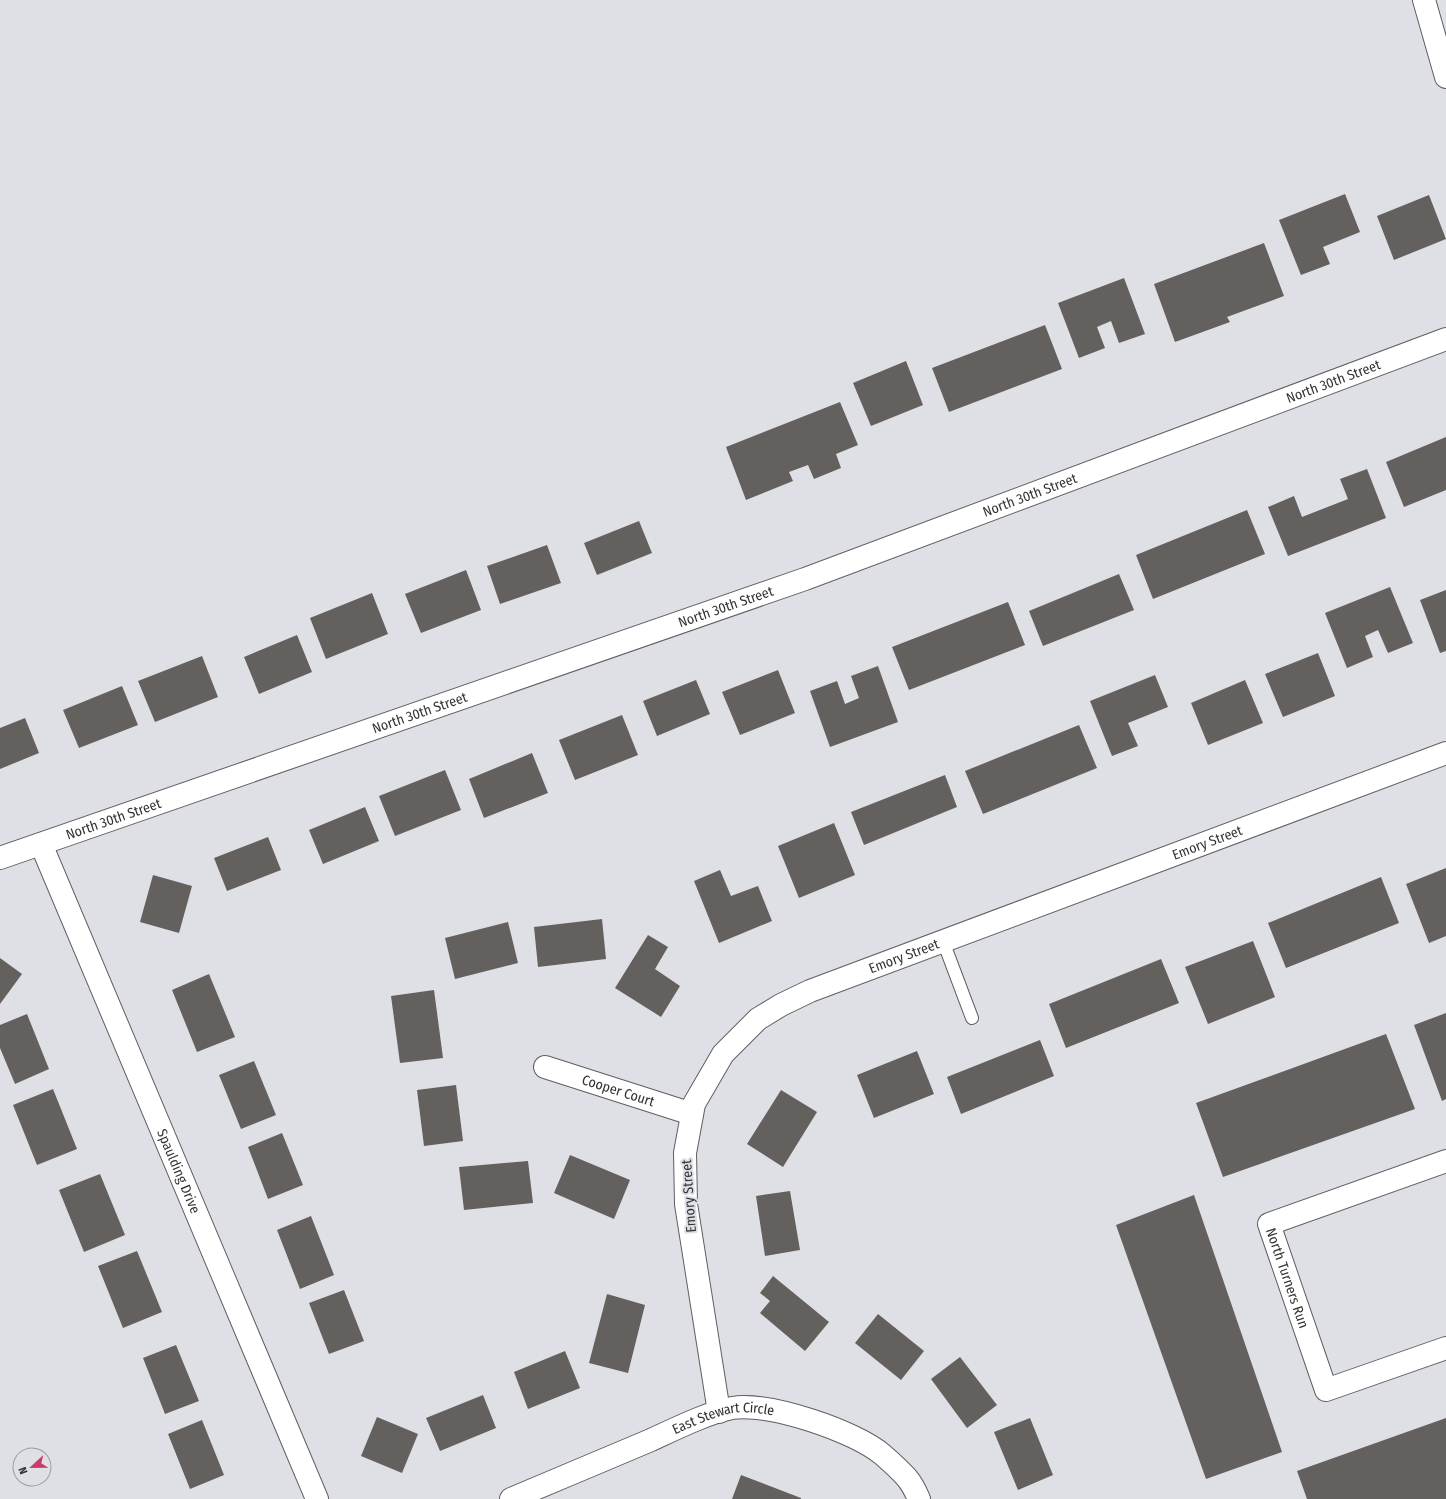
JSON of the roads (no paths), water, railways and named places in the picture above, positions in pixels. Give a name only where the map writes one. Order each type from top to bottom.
[{"type":"street","points":[[1424,0],[1446,77]]},
{"type":"street","name":"North 30th Street","points":[[0,858],[784,587],[1446,338]]},
{"type":"street","name":"Emory Street","points":[[719,1412],[686,1204],[685,1153],[694,1104],[723,1054],[758,1019],[781,1004],[810,991],[1446,753]]},
{"type":"street","name":"Spaulding Drive","points":[[41,844],[317,1499]]},
{"type":"street","name":"Cooper Court","points":[[545,1067],[692,1114]]},
{"type":"street","name":"North Turners Run","points":[[1446,1161],[1269,1224],[1326,1390],[1446,1348]]},
{"type":"street","name":"East Stewart Circle","points":[[511,1499],[690,1423],[732,1408],[745,1407],[765,1409],[804,1418],[828,1426],[868,1445],[882,1455],[907,1478],[920,1499]]},
{"type":"lane","points":[[943,941],[972,1018]]}]
